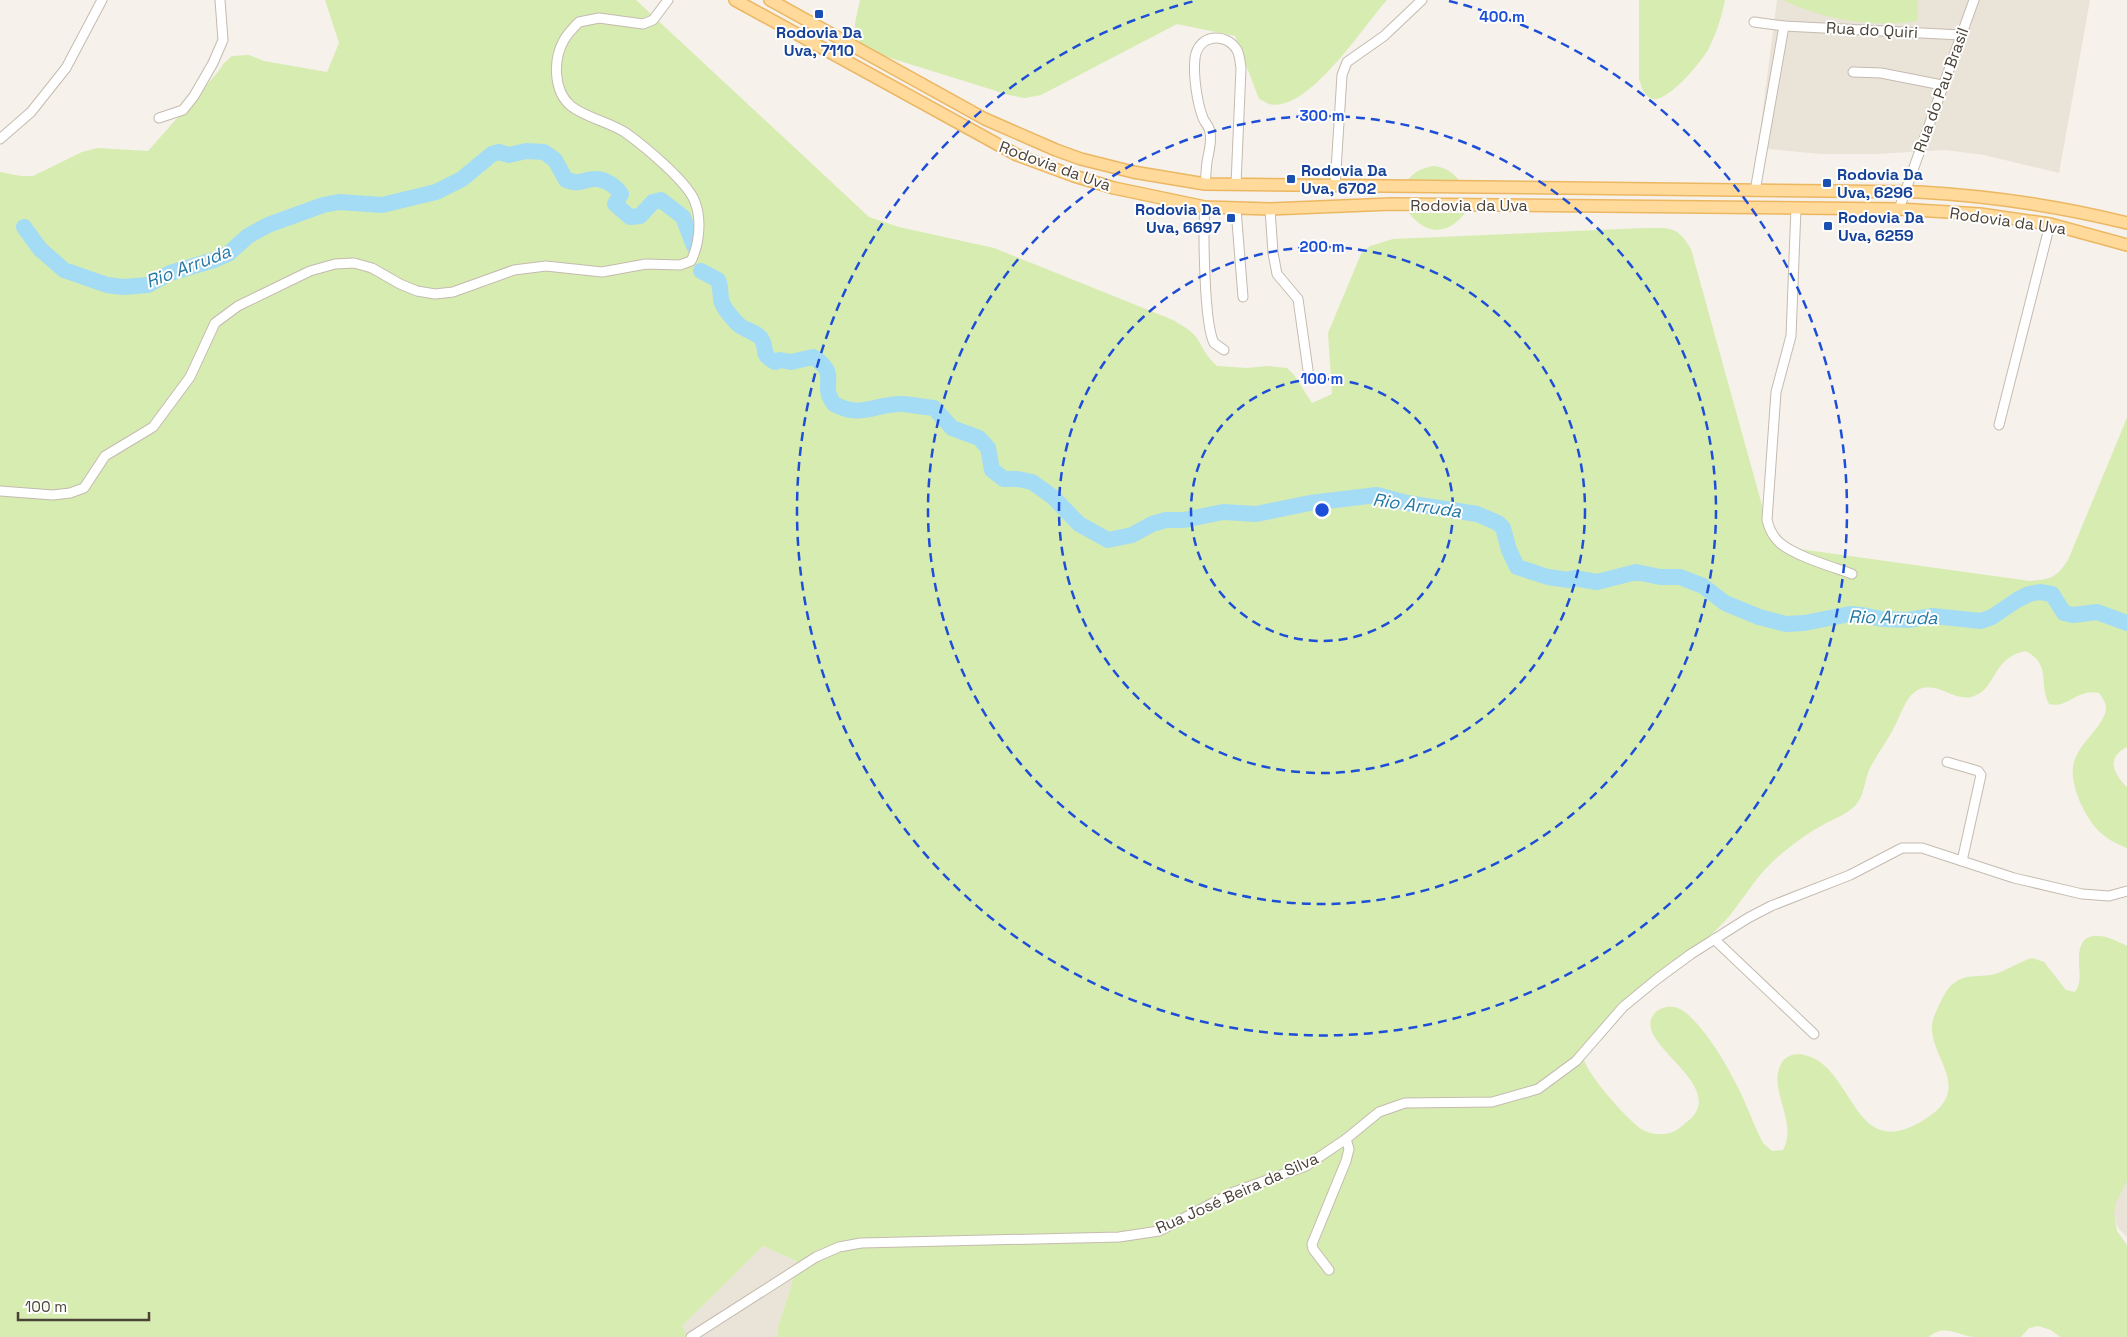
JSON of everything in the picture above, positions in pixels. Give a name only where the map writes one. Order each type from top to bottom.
[{"type":"main road","name":"Rodovia da Uva","points":[[735,0],[1017,155],[1074,176],[1114,188],[1205,207],[1270,209],[1391,204],[1898,209],[1980,214],[2050,224],[2127,245]]},
{"type":"main road","name":"Rodovia da Uva","points":[[770,0],[985,119],[1056,150],[1080,159],[1133,172],[1205,184],[1958,194],[2012,200],[2070,210],[2127,223]]},
{"type":"street","points":[[0,139],[31,112],[66,68],[102,0]]},
{"type":"street","points":[[158,118],[183,110],[194,96],[213,64],[223,40],[220,0]]},
{"type":"street","points":[[0,491],[53,495],[70,493],[84,488],[105,456],[153,427],[190,377],[215,323],[238,306],[310,271],[336,264],[354,263],[372,268],[400,284],[417,291],[435,294],[453,292],[514,270],[546,266],[602,272],[646,264],[680,265],[691,261],[696,250],[699,215],[695,200],[672,172],[625,133],[572,106],[559,90],[556,65],[564,40],[579,22],[599,18],[643,24],[653,20],[668,0]]},
{"type":"street","points":[[1335,186],[1342,75],[1348,62],[1384,36],[1422,0]]},
{"type":"street","name":"Rua do Pau Brasil","points":[[1898,209],[1974,0]]},
{"type":"street","name":"Rua do Quiri","points":[[1754,22],[1784,26],[1961,35]]},
{"type":"street","points":[[1755,191],[1784,26]]},
{"type":"street","points":[[1205,184],[1208,156],[1212,141],[1210,128],[1203,119],[1194,66],[1196,54],[1201,44],[1207,39],[1216,37],[1232,44],[1240,56],[1236,184]]},
{"type":"street","points":[[1852,72],[1881,73],[1942,85]]},
{"type":"street","points":[[1205,207],[1205,254],[1210,328],[1214,343],[1224,350]]},
{"type":"street","points":[[1236,208],[1243,297]]},
{"type":"street","points":[[1796,208],[1790,336],[1776,392],[1767,520],[1770,530],[1780,543],[1794,551],[1852,574]]},
{"type":"street","points":[[1270,209],[1273,253],[1277,274],[1298,299],[1308,370]]},
{"type":"street","points":[[2000,425],[2050,224]]},
{"type":"street","points":[[1947,762],[1978,771],[1981,775],[1962,861]]},
{"type":"street","name":"Rua José Beira da Silva","points":[[691,1337],[816,1257],[840,1247],[861,1243],[1119,1236],[1159,1230],[1234,1192],[1306,1166],[1346,1139],[1379,1112],[1405,1103],[1492,1102],[1538,1088],[1576,1061],[1630,1001],[1657,979],[1714,939],[1771,906],[1850,875],[1902,848],[1922,848],[2014,878],[2082,894],[2109,896],[2127,891]]},
{"type":"street","points":[[1714,939],[1814,1034]]},
{"type":"street","points":[[1329,1270],[1313,1249],[1312,1244],[1346,1161],[1348,1149],[1346,1139]]},
{"type":"shaded area","points":[[1777,0],[2090,0],[2059,173],[1984,155],[1945,150],[1876,154],[1822,154],[1758,148]]},
{"type":"shaded area","points":[[2127,1170],[2127,1237],[2118,1228],[2111,1208]]},
{"type":"shaded area","points":[[763,1246],[796,1261],[791,1286],[778,1327],[778,1337],[688,1337],[682,1326]]},
{"type":"green space","points":[[325,0],[636,0],[869,217],[899,227],[994,248],[1173,320],[1194,334],[1207,355],[1217,366],[1287,368],[1294,375],[1312,403],[1332,394],[1328,333],[1361,254],[1370,246],[1393,239],[1667,228],[1677,232],[1691,249],[1768,527],[1792,548],[2030,581],[2048,578],[2060,571],[2068,560],[2127,418],[2127,747],[2116,756],[2114,766],[2118,777],[2127,787],[2127,848],[2101,834],[2095,827],[2081,804],[2074,785],[2073,767],[2075,759],[2102,720],[2106,711],[2106,705],[2099,693],[2085,693],[2062,704],[2049,704],[2042,669],[2034,657],[2026,651],[2015,654],[2007,659],[1987,686],[1974,696],[1960,697],[1931,687],[1923,688],[1916,691],[1908,699],[1894,728],[1871,766],[1862,794],[1855,806],[1793,844],[1776,858],[1761,873],[1720,926],[1601,1026],[1588,1043],[1584,1059],[1600,1086],[1637,1126],[1653,1134],[1675,1131],[1688,1121],[1698,1107],[1697,1093],[1690,1079],[1655,1038],[1650,1025],[1654,1014],[1658,1010],[1674,1007],[1682,1010],[1690,1017],[1716,1048],[1737,1086],[1763,1143],[1772,1151],[1783,1150],[1787,1139],[1778,1073],[1783,1060],[1796,1054],[1817,1060],[1832,1074],[1868,1123],[1884,1131],[1904,1129],[1931,1115],[1942,1105],[1947,1094],[1949,1084],[1934,1041],[1932,1026],[1933,1019],[1945,994],[1958,980],[1967,977],[1996,974],[2032,958],[2044,962],[2066,990],[2075,992],[2079,981],[2080,950],[2083,942],[2088,938],[2102,936],[2127,946],[2127,1181],[2116,1202],[2114,1214],[2117,1231],[2127,1245],[2127,1337],[2060,1337],[2051,1330],[2038,1326],[2029,1328],[2021,1337],[1974,1337],[1952,1331],[1940,1331],[1929,1337],[778,1337],[778,1327],[791,1286],[796,1261],[763,1246],[682,1326],[688,1337],[0,1337],[0,172],[33,176],[82,152],[97,148],[148,151],[232,56],[249,55],[264,61],[327,72],[339,43]]},
{"type":"green space","points":[[860,0],[1387,0],[1350,47],[1317,82],[1301,95],[1284,103],[1269,104],[1259,99],[1235,36],[1177,24],[1041,95],[1024,98],[871,52],[856,35],[855,23]]},
{"type":"green space","points":[[1639,0],[1725,0],[1716,31],[1705,54],[1683,81],[1665,96],[1657,99],[1650,98],[1646,94],[1639,78]]},
{"type":"green space","points":[[1783,0],[1918,0],[1917,21],[1865,23],[1848,21],[1815,13]]},
{"type":"green space","points":[[1434,166],[1449,171],[1461,183],[1406,182],[1418,171]]},
{"type":"green space","points":[[1409,213],[1465,213],[1451,226],[1437,230],[1422,226]]},
{"type":"waterway","name":"Rio Arruda","points":[[24,227],[40,249],[64,270],[107,285],[123,287],[148,285],[170,273],[228,254],[248,236],[268,225],[323,205],[339,202],[382,205],[436,192],[462,179],[492,154],[499,152],[509,155],[526,151],[544,152],[555,160],[566,180],[578,182],[598,179],[609,183],[621,194],[615,204],[630,217],[640,216],[653,202],[661,200],[683,217],[694,246]]},
{"type":"waterway","name":"Rio Arruda","points":[[701,271],[718,280],[722,302],[731,317],[739,325],[760,337],[767,357],[775,362],[780,360],[791,362],[813,357],[822,364],[828,375],[828,390],[834,404],[852,410],[893,404],[934,408],[952,428],[979,438],[988,448],[992,470],[1004,479],[1032,482],[1053,497],[1079,524],[1108,540],[1132,535],[1152,524],[1166,520],[1184,520],[1223,512],[1256,514],[1310,503],[1377,495],[1407,503],[1477,514],[1498,523],[1503,528],[1509,550],[1517,567],[1548,577],[1569,580],[1574,578],[1597,582],[1636,572],[1660,577],[1680,577],[1703,586],[1725,603],[1759,617],[1786,624],[1804,623],[1850,614],[1882,619],[1908,620],[1933,616],[1981,621],[1992,617],[2029,594],[2040,592],[2052,594],[2064,613],[2073,615],[2097,612],[2127,623]]},
{"type":"place","name":"Rodovia Da Uva, 7110","points":[[819,14]]},
{"type":"place","name":"Rodovia Da Uva, 6702","points":[[1291,179]]},
{"type":"place","name":"Rodovia Da Uva, 6296","points":[[1827,183]]},
{"type":"place","name":"Rodovia Da Uva, 6697","points":[[1231,218]]},
{"type":"place","name":"Rodovia Da Uva, 6259","points":[[1828,226]]}]
